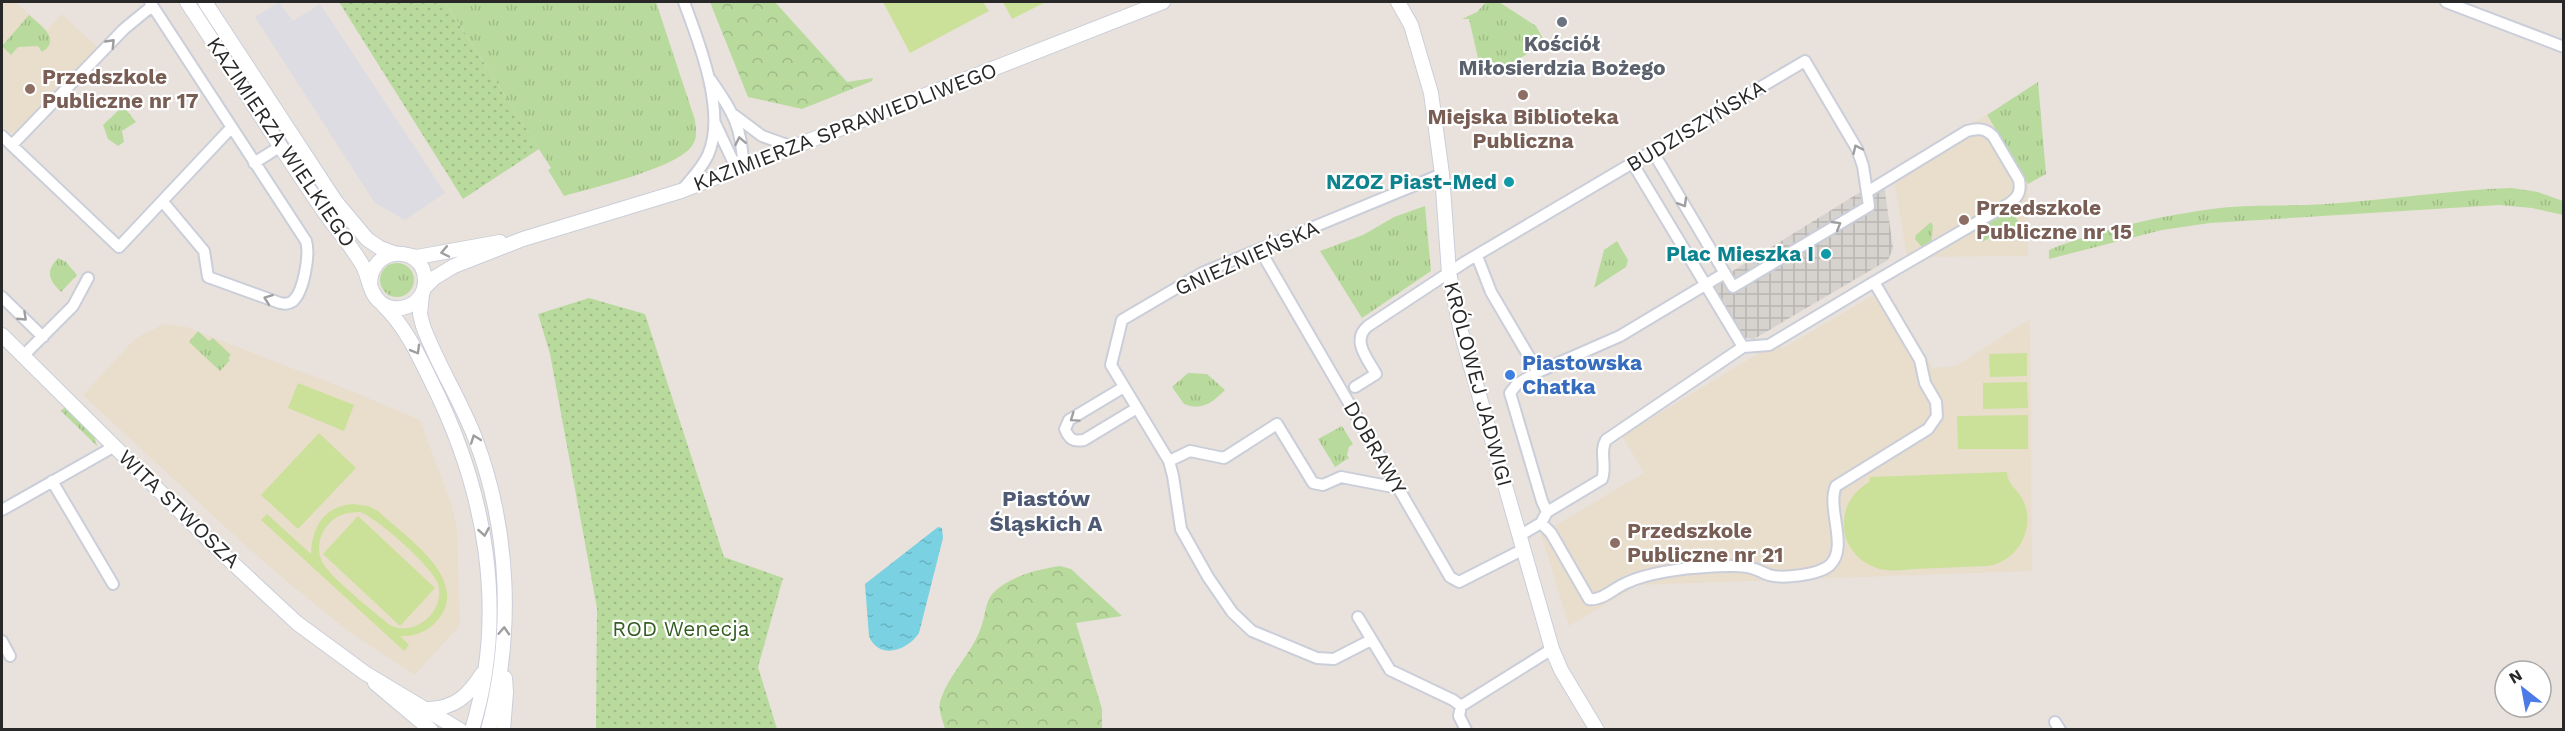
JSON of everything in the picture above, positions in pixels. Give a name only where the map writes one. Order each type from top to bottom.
[{"type":"street","name":"KAZIMIERZA WIELKIEGO","points":[[187,2],[281,146],[358,258],[370,285]]},
{"type":"street","name":"KAZIMIERZA WIELKIEGO","points":[[205,2],[336,202],[367,238],[380,248],[394,253]]},
{"type":"street","points":[[681,191],[700,169],[708,155],[712,142],[713,118],[710,79],[684,2]]},
{"type":"street","name":"KAZIMIERZA SPRAWIEDLIWEGO","points":[[423,291],[434,278],[454,266],[523,239],[681,191],[796,148],[1163,2]]},
{"type":"street","name":"KRÓLOWEJ JADWIGI","points":[[1398,2],[1411,25],[1431,93],[1442,174],[1449,273],[1461,332],[1552,649],[1569,686],[1597,729]]},
{"type":"street","name":"KRÓLOWEJ JADWIGI","points":[[1410,2],[1411,25]]},
{"type":"street","points":[[2446,2],[2564,47]]},
{"type":"street","points":[[12,145],[151,4],[306,241],[309,253],[305,272],[298,294],[293,301],[287,304],[208,277],[204,251],[163,202]]},
{"type":"street","name":"BUDZISZYŃSKA","points":[[1355,387],[1376,374],[1359,342],[1361,331],[1449,273],[1805,61],[1857,148],[1869,206],[1733,287],[1725,273]]},
{"type":"street","points":[[710,79],[734,115],[762,136],[796,148]]},
{"type":"street","points":[[734,115],[741,144],[743,168]]},
{"type":"street","points":[[713,118],[732,159],[743,168]]},
{"type":"street","points":[[2,136],[118,247],[231,128]]},
{"type":"street","points":[[1520,543],[1541,523],[1547,512],[1602,480],[1604,443],[1743,347],[1769,345],[2010,202],[2016,198],[2021,188],[2019,180],[1993,136],[1988,131],[1974,129],[1867,192]]},
{"type":"street","points":[[254,163],[281,146]]},
{"type":"street","points":[[1547,512],[1510,393],[1516,384],[1620,336],[1725,273],[1653,152]]},
{"type":"street","points":[[1633,164],[1743,347]]},
{"type":"street","name":"GNIEŹNIEŃSKA","points":[[1371,640],[1334,659],[1317,658],[1252,631],[1232,612],[1208,577],[1181,529],[1169,461],[1111,365],[1122,320],[1197,276],[1442,174]]},
{"type":"street","name":"KAZIMIERZA SPRAWIEDLIWEGO","points":[[408,255],[417,257],[523,239]]},
{"type":"street","name":"DOBRAWY","points":[[1260,250],[1450,577],[1460,582],[1520,543]]},
{"type":"street","points":[[488,729],[495,663],[505,605],[504,575],[493,499],[475,438],[423,326],[420,314],[424,272],[420,265],[408,255],[394,253],[380,259],[375,264],[370,285],[375,298],[397,319],[420,359],[446,410],[467,467],[484,530],[495,663],[506,692],[502,729]]},
{"type":"street","points":[[1477,256],[1491,292],[1538,372]]},
{"type":"street","points":[[24,356],[76,302],[88,278]]},
{"type":"street","points":[[1541,523],[1551,533],[1589,599],[1599,598],[1626,582],[1640,578],[1705,567],[1751,567],[1771,576],[1820,572],[1829,566],[1835,559],[1838,549],[1834,490],[1836,486],[1928,429],[1937,416],[1936,402],[1925,382],[1920,360],[1874,282]]},
{"type":"street","points":[[381,304],[396,309],[404,308],[417,301],[423,291]]},
{"type":"street","points":[[2,297],[43,337]]},
{"type":"street","name":"WITA STWOSZA","points":[[2,334],[224,555],[297,623],[365,673],[460,729]]},
{"type":"street","points":[[1124,387],[1069,420],[1065,429],[1069,438],[1076,441],[1084,440],[1137,408]]},
{"type":"street","points":[[1169,461],[1190,452],[1224,458],[1277,424],[1313,483],[1323,485],[1341,477],[1398,488]]},
{"type":"street","points":[[2,510],[115,446]]},
{"type":"street","points":[[52,482],[113,584]]},
{"type":"street","points":[[1358,617],[1390,670],[1461,706]]},
{"type":"street","points":[[2,641],[10,656]]},
{"type":"street","points":[[1466,729],[1459,716],[1461,706],[1552,649]]},
{"type":"street","points":[[429,709],[441,708],[460,700],[495,663]]},
{"type":"street","points":[[472,729],[495,663]]},
{"type":"street","name":"WITA STWOSZA","points":[[365,673],[385,694],[431,729]]},
{"type":"shaded area","name":"Przedszkole Publiczne nr 17","points":[[2,2],[15,2],[47,30],[62,14],[98,48],[18,133],[4,133],[2,130]]},
{"type":"shaded area","points":[[279,2],[293,21],[320,4],[445,193],[405,220],[375,203],[255,17]]},
{"type":"shaded area","name":"Przedszkole Publiczne nr 15","points":[[1986,115],[2028,184],[2028,256],[1907,257],[1894,180],[1890,173]]},
{"type":"shaded area","name":"Plac Mieszka I","points":[[1883,178],[1893,248],[1888,260],[1754,339],[1741,337],[1710,285]]},
{"type":"shaded area","points":[[1886,288],[1933,368],[1956,366],[2030,319],[2032,571],[1638,585],[1569,626],[1541,534],[1644,473],[1622,436],[1779,341],[1783,348]]},
{"type":"shaded area","points":[[164,324],[186,327],[420,420],[452,506],[457,529],[460,625],[415,675],[348,631],[290,584],[83,395],[136,338]]},
{"type":"green space","points":[[339,2],[445,2],[539,149],[463,199]]},
{"type":"green space","points":[[445,2],[656,2],[695,120],[695,141],[682,155],[652,170],[564,196],[548,170],[551,168]]},
{"type":"green space","points":[[710,2],[775,2],[847,82],[873,78],[872,81],[802,109],[748,97]]},
{"type":"green space","points":[[883,2],[983,2],[989,11],[910,53]]},
{"type":"green space","points":[[1003,2],[1046,2],[1012,19]]},
{"type":"green space","points":[[1486,2],[1499,2],[1536,26],[1546,44],[1505,66],[1494,66],[1478,58],[1469,19],[1462,19],[1477,12]]},
{"type":"green space","points":[[29,15],[50,37],[48,47],[42,52],[38,46],[18,47],[11,55],[2,46]]},
{"type":"green space","points":[[2038,82],[2046,174],[2028,184],[1987,115]]},
{"type":"green space","points":[[123,106],[136,122],[122,131],[124,142],[118,146],[108,139],[103,125]]},
{"type":"green space","points":[[2512,188],[2538,192],[2563,201],[2563,215],[2532,208],[2499,205],[2210,223],[2162,230],[2049,259],[2049,250],[2069,242],[2138,222],[2186,213],[2230,207],[2326,204]]},
{"type":"green space","points":[[1425,206],[1431,271],[1362,318],[1320,251],[1363,235],[1394,217]]},
{"type":"green space","points":[[2011,210],[2018,221],[2018,232],[2000,232],[1982,242],[1976,231]]},
{"type":"green space","points":[[1931,222],[1933,226],[1931,246],[1921,246],[1915,239],[1916,235]]},
{"type":"green space","points":[[1617,241],[1628,260],[1626,267],[1594,288],[1604,250]]},
{"type":"green space","points":[[58,258],[66,262],[77,275],[61,292],[50,276],[51,268]]},
{"type":"green space","points":[[397,263],[409,268],[414,280],[409,292],[397,297],[385,292],[380,280],[385,268]]},
{"type":"green space","name":"ROD Wenecja","points":[[589,298],[645,314],[724,557],[783,578],[758,667],[777,729],[596,729],[597,608],[550,354],[538,314]]},
{"type":"green space","points":[[198,331],[209,341],[213,338],[231,355],[228,358],[230,360],[220,371],[189,342]]},
{"type":"green space","points":[[2027,353],[2027,376],[1990,377],[1989,354]]},
{"type":"green space","points":[[1188,373],[1207,374],[1225,390],[1216,399],[1201,406],[1184,404],[1172,387]]},
{"type":"green space","points":[[2027,382],[2028,408],[1983,409],[1983,383]]},
{"type":"green space","points":[[298,383],[354,405],[344,431],[288,408]]},
{"type":"green space","points":[[66,406],[94,435],[97,446],[61,411]]},
{"type":"green space","points":[[2028,415],[2028,449],[1958,449],[1957,416]]},
{"type":"green space","points":[[1342,426],[1353,444],[1349,447],[1347,455],[1349,458],[1335,467],[1318,439]]},
{"type":"green space","points":[[319,433],[356,468],[298,529],[261,495]]},
{"type":"green space","points":[[2007,472],[2011,484],[2023,500],[2027,522],[2026,532],[2016,551],[1999,563],[1988,566],[1886,570],[1863,561],[1853,551],[1846,538],[1844,516],[1846,510],[1851,499],[1869,482],[1870,477]]},
{"type":"green space","points":[[353,504],[368,506],[378,511],[418,546],[441,575],[447,590],[446,606],[437,621],[425,631],[410,636],[400,636],[409,645],[404,651],[261,520],[267,514],[311,554],[317,527],[327,514]],"holes":[[[360,512],[416,555],[438,584],[437,604],[433,612],[418,625],[409,628],[390,625],[336,579],[321,560],[320,540],[330,522],[350,513]]]},
{"type":"green space","points":[[358,516],[435,588],[400,626],[323,554]]},
{"type":"green space","points":[[1060,566],[1071,569],[1122,616],[1076,623],[1102,709],[1102,729],[945,729],[940,712],[940,702],[948,683],[976,639],[991,595],[1017,577]]},
{"type":"water","points":[[938,527],[942,528],[943,538],[919,633],[901,648],[886,651],[879,648],[869,636],[865,584]]},
{"type":"place","name":"Kościół Miłosierdzia Bożego","points":[[1562,22]]},
{"type":"place","name":"Przedszkole Publiczne nr 17","points":[[30,89]]},
{"type":"place","name":"Miejska Biblioteka Publiczna","points":[[1523,95]]},
{"type":"place","name":"NZOZ Piast-Med","points":[[1509,182]]},
{"type":"place","name":"Przedszkole Publiczne nr 15","points":[[1964,220]]},
{"type":"place","name":"Plac Mieszka I","points":[[1826,254]]},
{"type":"place","name":"Piastowska Chatka","points":[[1510,375]]},
{"type":"place","name":"Przedszkole Publiczne nr 21","points":[[1615,543]]},
{"type":"district","name":"Piastów Śląskich A","points":[[1046,510]]}]
